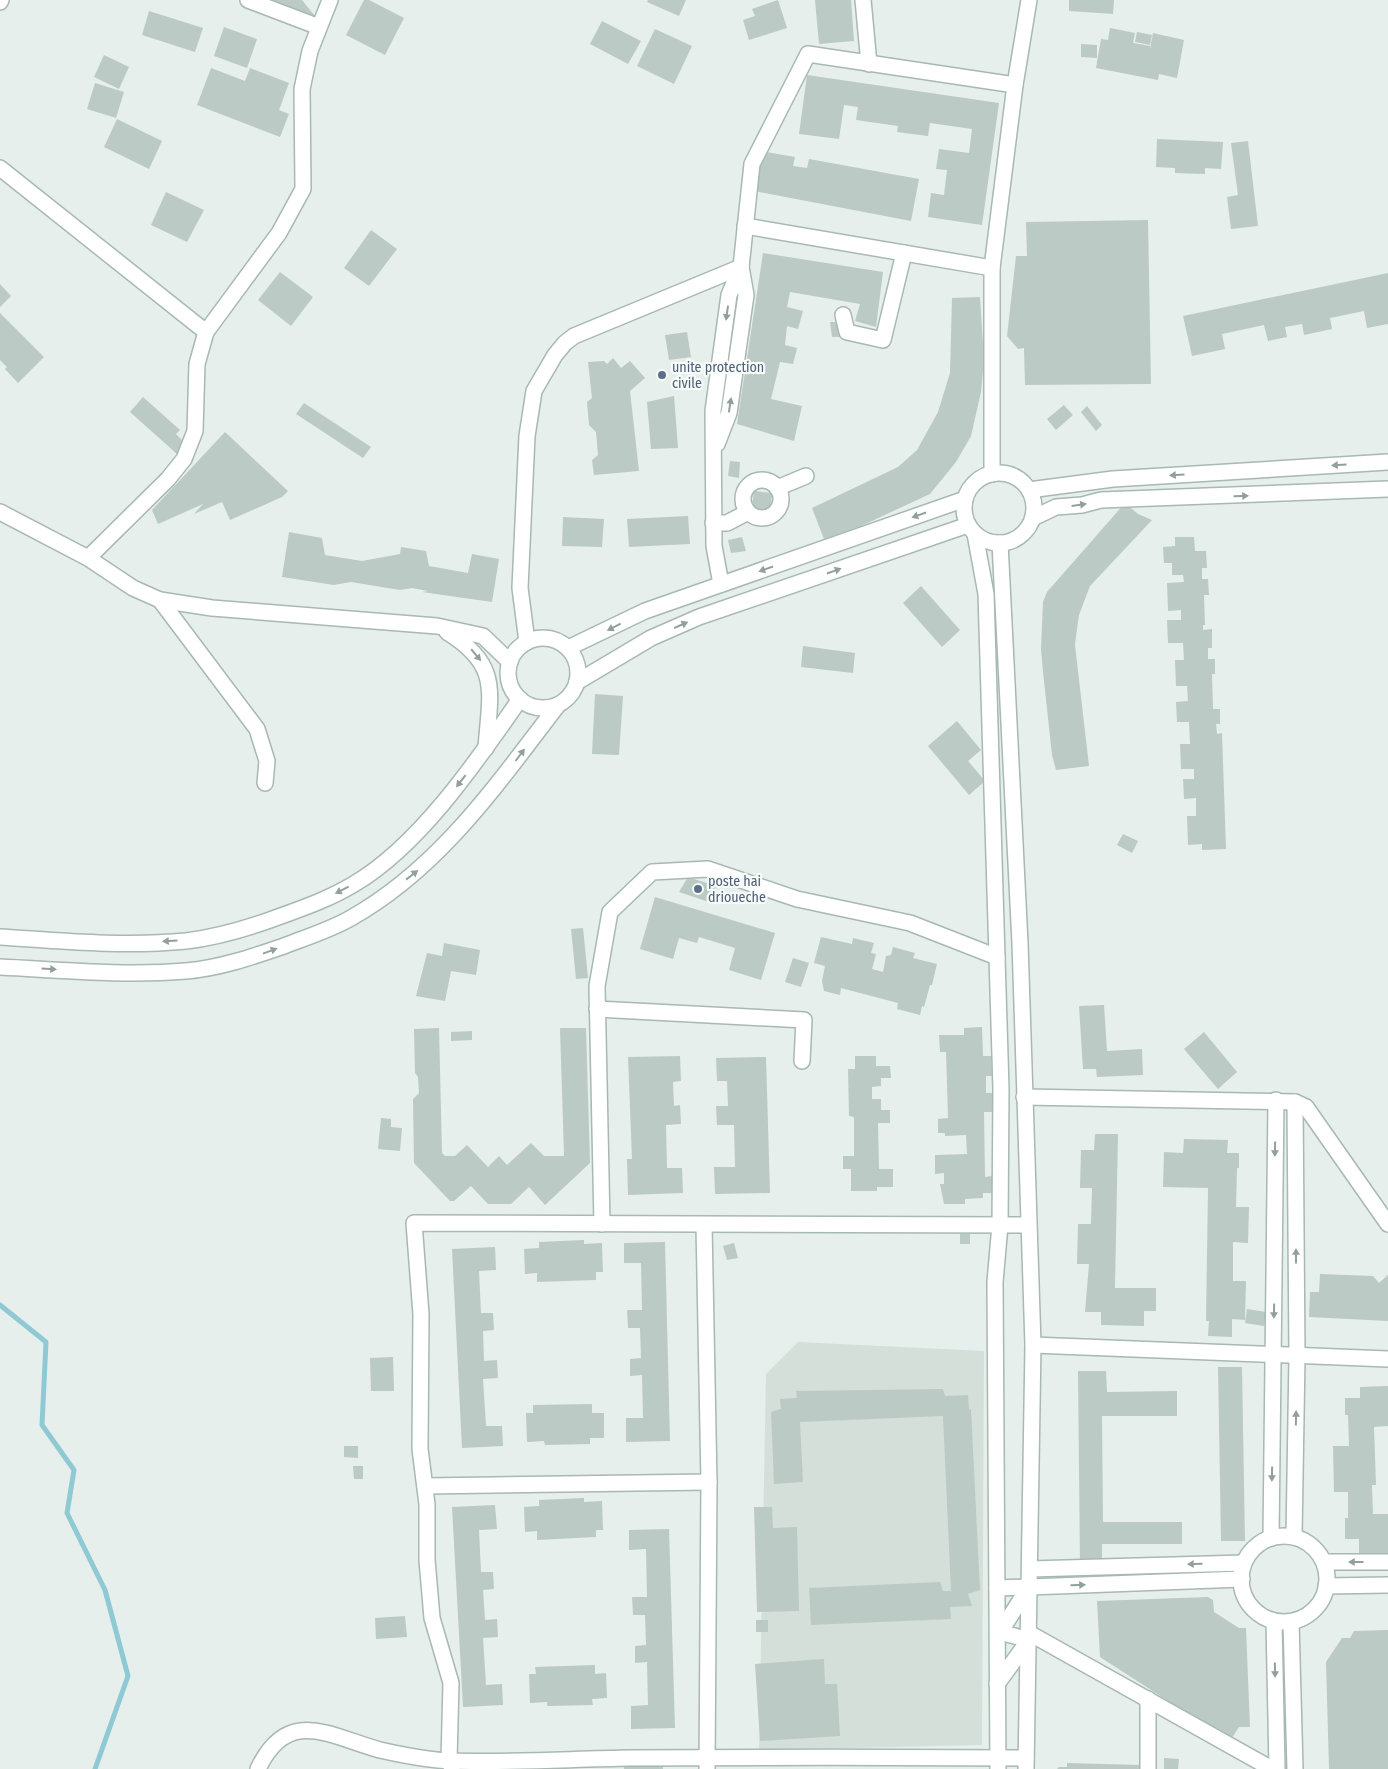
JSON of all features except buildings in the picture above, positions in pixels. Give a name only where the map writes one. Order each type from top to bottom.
[{"type":"street","points":[[248,0],[319,27]]},
{"type":"street","points":[[88,558],[168,479],[184,459],[195,431],[196,364],[206,332],[279,233],[303,189],[302,89],[310,51],[330,0]]},
{"type":"street","points":[[863,0],[869,64]]},
{"type":"street","points":[[992,474],[992,268],[1015,85],[1029,0]]},
{"type":"street","points":[[722,584],[714,546],[714,402],[730,295],[741,267],[752,164],[808,54],[1015,85]]},
{"type":"street","points":[[0,168],[206,332]]},
{"type":"street","points":[[745,226],[992,268]]},
{"type":"street","points":[[844,315],[847,332],[882,340],[904,253]]},
{"type":"street","points":[[527,642],[520,588],[527,436],[534,391],[560,349],[574,336],[741,267]]},
{"type":"street","points":[[1029,490],[1112,479],[1388,462]]},
{"type":"street","points":[[972,529],[987,541],[1000,543],[1015,540],[1023,534],[1033,518],[1033,499],[1029,490],[1015,477],[1000,473],[992,474],[979,479],[972,485],[965,499],[964,510],[972,529],[986,594],[1001,1089],[1000,1225],[995,1282],[998,1763]]},
{"type":"street","points":[[777,488],[806,476]]},
{"type":"street","points":[[766,481],[777,488],[781,499],[777,511],[766,518],[754,516],[748,512],[744,502],[746,490],[754,482],[766,481]]},
{"type":"street","points":[[1033,518],[1056,507],[1082,505],[1101,500],[1388,489]]},
{"type":"street","points":[[568,648],[645,611],[965,499]]},
{"type":"street","points":[[0,512],[88,558],[133,588],[160,600],[212,608],[437,626],[483,636],[510,662]]},
{"type":"street","points":[[713,523],[727,523],[748,512]]},
{"type":"street","points":[[577,682],[651,638],[699,617],[972,529]]},
{"type":"street","points":[[258,1769],[265,1754],[281,1739],[296,1732],[318,1730],[381,1750],[451,1765],[1026,1763],[1033,1345],[1027,1225],[1020,943],[1000,543]]},
{"type":"street","points":[[160,600],[258,729],[266,761],[265,782]]},
{"type":"street","points":[[437,626],[464,642],[477,654],[485,667],[490,697],[486,749]]},
{"type":"street","points":[[0,967],[115,973],[187,971],[223,965],[327,930],[378,901],[416,873],[472,815],[558,705],[568,698],[577,682],[578,666],[574,655],[568,648],[556,641],[545,638],[527,642],[515,652],[510,662],[508,673],[510,685],[520,699],[535,707],[547,708],[558,705]]},
{"type":"street","points":[[0,937],[114,944],[184,941],[219,936],[313,905],[354,884],[384,862],[408,839],[448,797],[486,749],[520,699]]},
{"type":"street","points":[[602,1224],[596,986],[610,912],[652,872],[708,869],[797,899],[910,923],[997,958]]},
{"type":"street","points":[[597,1009],[804,1020],[802,1061]]},
{"type":"street","points":[[1024,1097],[1276,1100],[1295,1102],[1306,1107],[1388,1224]]},
{"type":"street","points":[[1272,1538],[1276,1100]]},
{"type":"street","points":[[1294,1537],[1297,1356],[1295,1102]]},
{"type":"street","points":[[451,1765],[451,1683],[432,1618],[425,1486],[420,1448],[421,1314],[414,1223],[1027,1225]]},
{"type":"street","points":[[704,1225],[709,1482],[707,1763]]},
{"type":"street","points":[[1033,1345],[1388,1359]]},
{"type":"street","points":[[425,1486],[709,1482]]},
{"type":"street","points":[[1279,1536],[1294,1537],[1316,1549],[1324,1562],[1328,1576],[1325,1595],[1317,1608],[1305,1617],[1291,1622],[1266,1619],[1254,1610],[1245,1598],[1242,1579],[1244,1562],[1252,1550],[1272,1538],[1279,1536]]},
{"type":"street","points":[[1030,1569],[1244,1562]]},
{"type":"street","points":[[1324,1562],[1388,1562]]},
{"type":"street","points":[[997,1588],[1242,1579]]},
{"type":"street","points":[[1326,1586],[1388,1585]]},
{"type":"street","points":[[1029,1587],[1000,1632],[1029,1637],[1148,1699],[1269,1768],[1274,1621]]},
{"type":"street","points":[[1291,1622],[1295,1769]]},
{"type":"street","points":[[997,1684],[1029,1637]]},
{"type":"street","points":[[1148,1699],[1148,1769]]},
{"type":"shaded area","points":[[798,1342],[984,1351],[982,1745],[759,1750],[766,1374]]},
{"type":"waterway","points":[[0,1305],[46,1342],[42,1425],[74,1470],[67,1513],[105,1590],[128,1676],[95,1769]]},
{"type":"place","name":"unite protection civile","points":[[662,375]]},
{"type":"place","name":"poste hai drioueche","points":[[698,889]]}]
